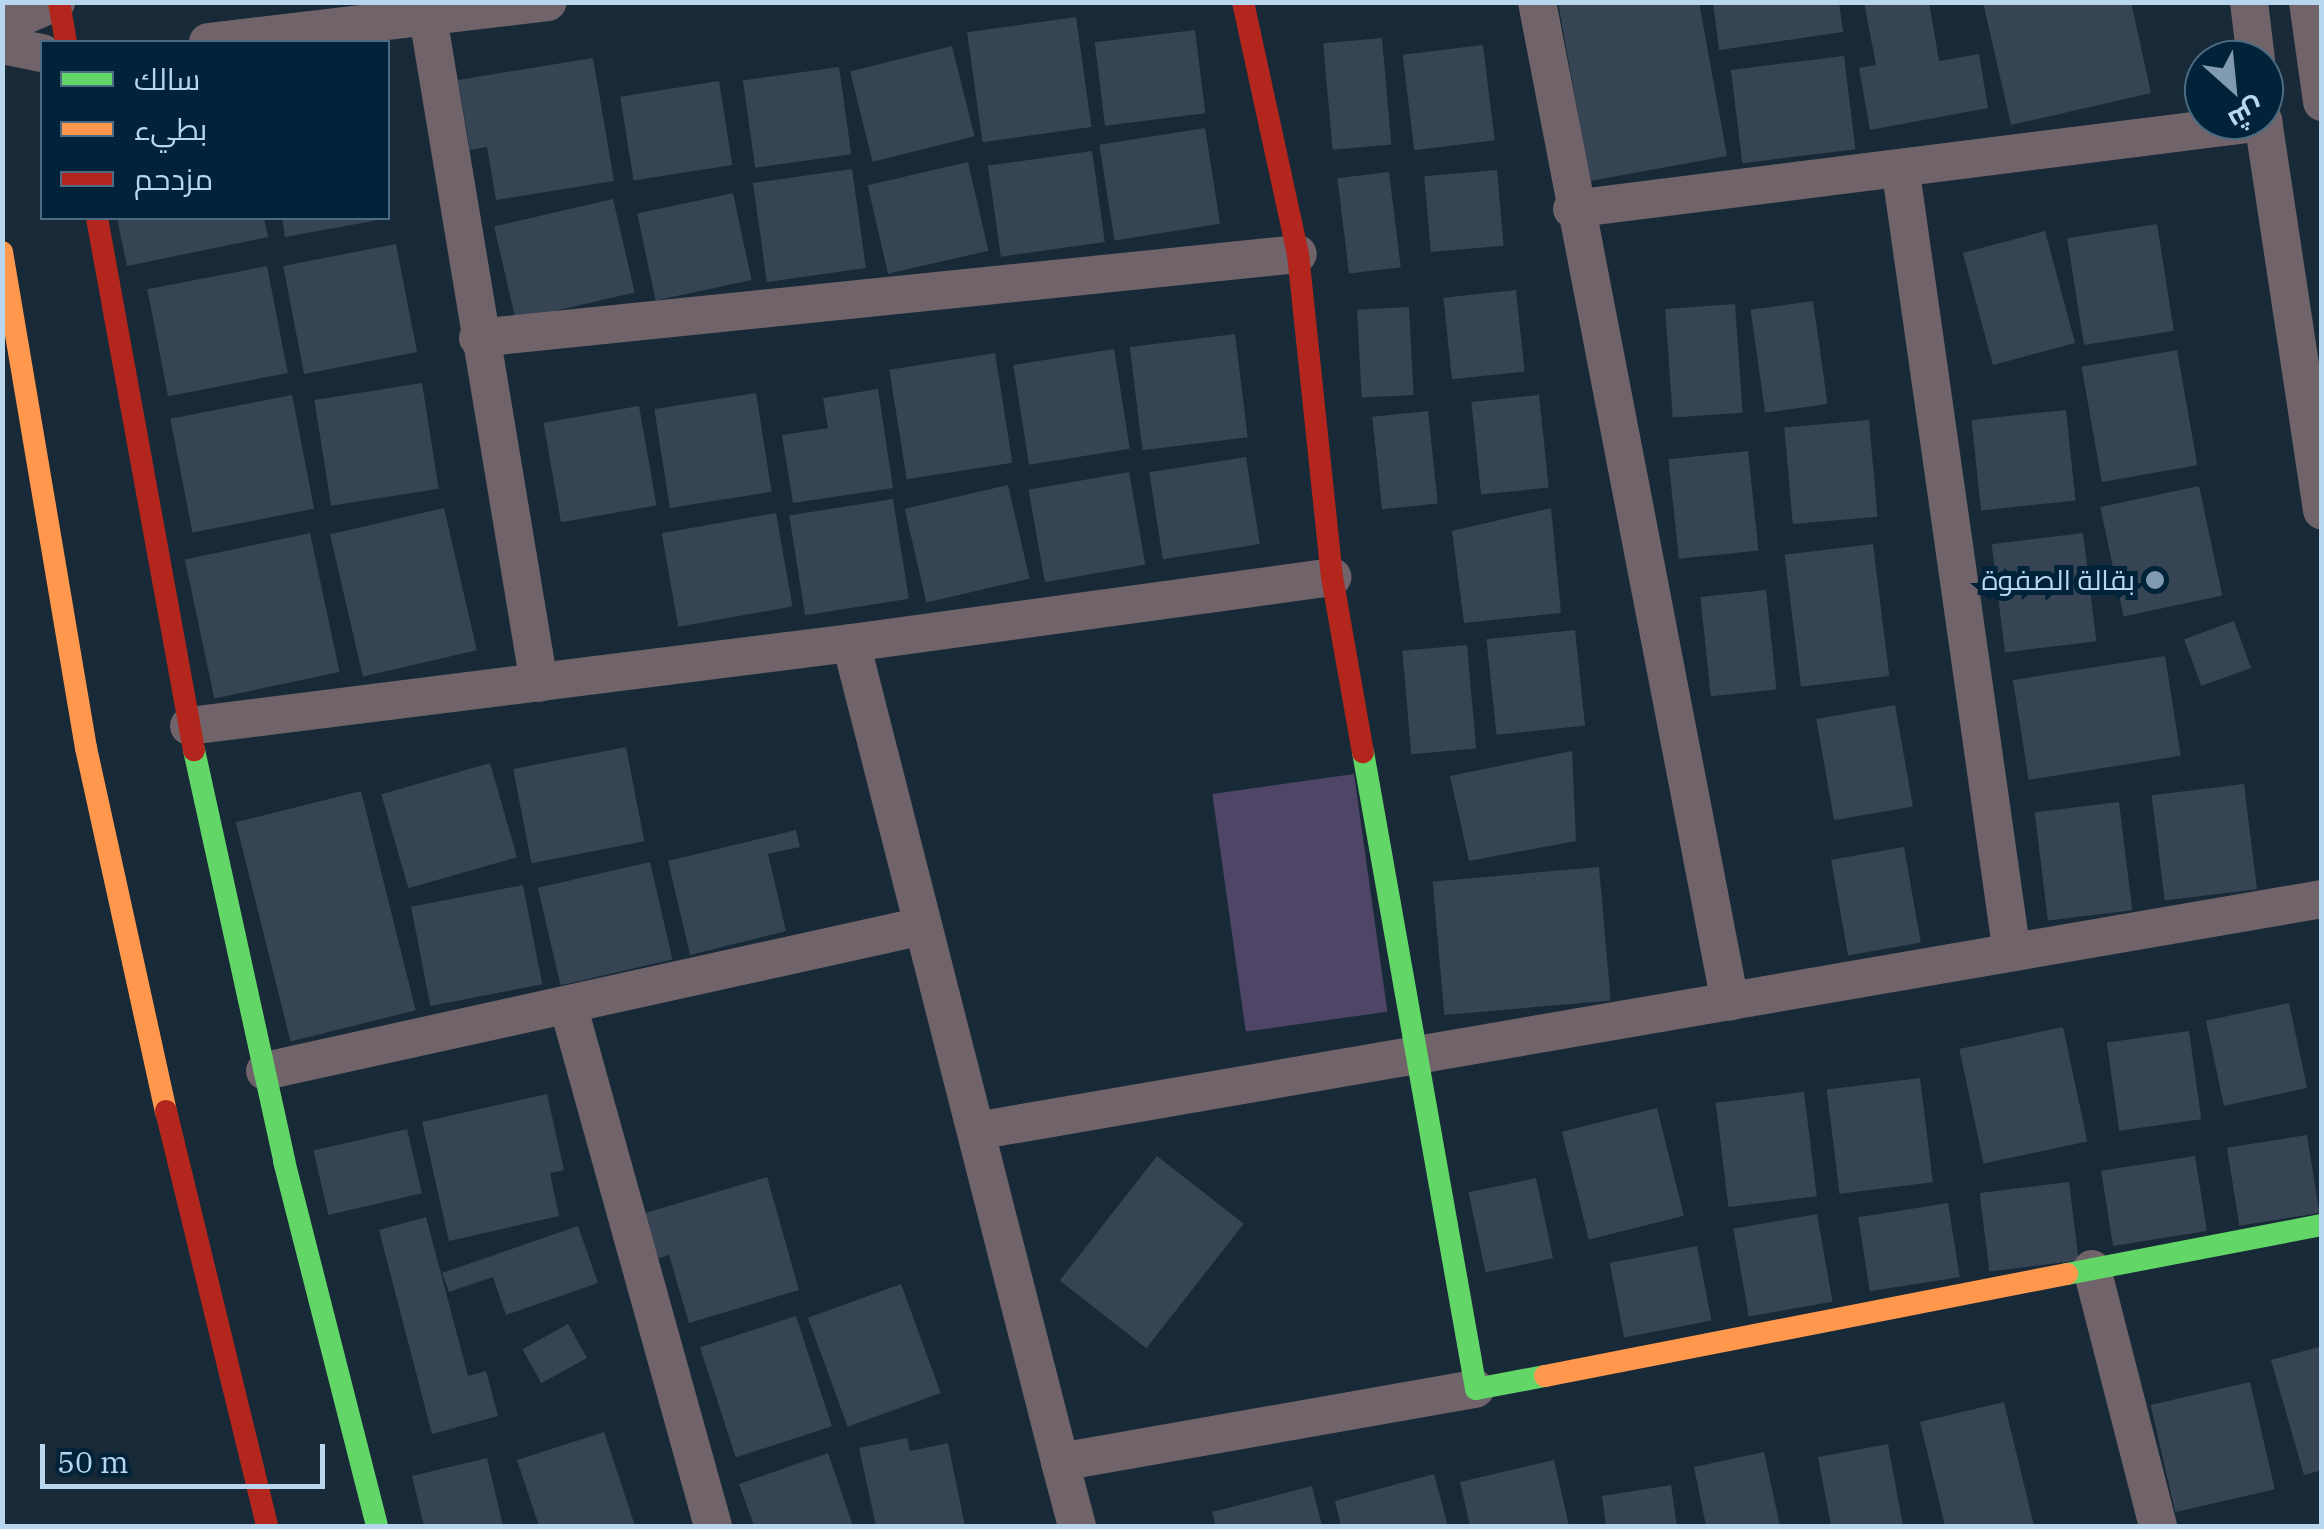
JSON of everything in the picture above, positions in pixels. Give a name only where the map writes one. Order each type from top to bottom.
[{"type":"main road","points":[[58,2],[66,40]]},
{"type":"main road","points":[[1244,2],[1298,254],[1332,577],[1476,1388],[2322,1225]]},
{"type":"main road","points":[[97,220],[190,726],[265,1071],[377,1526]]},
{"type":"main road","points":[[2,252],[86,748],[267,1526]]},
{"type":"street","points":[[2,25],[58,2]]},
{"type":"street","points":[[226,40],[548,2]]},
{"type":"street","points":[[1536,2],[1572,209],[1730,1002]]},
{"type":"street","points":[[2249,2],[2254,40]]},
{"type":"street","points":[[2308,2],[2322,102]]},
{"type":"street","points":[[428,17],[478,338],[539,683]]},
{"type":"street","points":[[2,45],[40,53]]},
{"type":"street","points":[[1572,209],[1901,173],[2184,132]]},
{"type":"street","points":[[2266,140],[2322,511]]},
{"type":"street","points":[[1901,173],[2011,948]]},
{"type":"street","points":[[478,338],[1298,254]]},
{"type":"street","points":[[190,726],[851,643],[1332,577]]},
{"type":"street","points":[[851,643],[1076,1526]]},
{"type":"street","points":[[976,1131],[1418,1051],[1730,1002],[2011,948],[2322,899]]},
{"type":"street","points":[[265,1071],[923,926]]},
{"type":"street","points":[[568,1005],[713,1526]]},
{"type":"street","points":[[2092,1269],[2158,1526]]},
{"type":"street","points":[[1060,1462],[1476,1388]]},
{"type":"shaded area","points":[[1354,774],[1387,1012],[1246,1032],[1212,794]]},
{"type":"building","points":[[1558,2],[1699,2],[1727,156],[1590,181]]},
{"type":"building","points":[[1713,2],[1839,2],[1843,32],[1719,50]]},
{"type":"building","points":[[1864,2],[1929,2],[1939,61],[1979,54],[1988,108],[1870,130],[1859,68],[1876,65]]},
{"type":"building","points":[[1983,2],[2131,2],[2151,93],[2011,125]]},
{"type":"building","points":[[1076,17],[1091,127],[983,142],[967,32]]},
{"type":"building","points":[[1195,30],[1205,113],[1105,126],[1095,42]]},
{"type":"building","points":[[1382,38],[1391,145],[1333,150],[1323,43]]},
{"type":"building","points":[[1483,45],[1495,140],[1414,150],[1403,55]]},
{"type":"building","points":[[952,46],[974,136],[873,162],[850,71]]},
{"type":"building","points":[[1844,56],[1855,149],[1742,163],[1731,70]]},
{"type":"building","points":[[593,58],[614,181],[496,200],[487,147],[470,150],[458,80]]},
{"type":"building","points":[[839,67],[851,154],[755,168],[743,80]]},
{"type":"building","points":[[719,81],[732,165],[634,181],[620,97]]},
{"type":"building","points":[[1205,128],[1220,224],[1114,241],[1099,145]]},
{"type":"building","points":[[1092,151],[1105,242],[1001,257],[988,166]]},
{"type":"building","points":[[968,162],[988,251],[888,274],[868,185]]},
{"type":"building","points":[[852,169],[866,268],[767,282],[753,183]]},
{"type":"building","points":[[1497,170],[1504,246],[1431,252],[1424,176]]},
{"type":"building","points":[[1389,172],[1401,267],[1349,274],[1337,178]]},
{"type":"building","points":[[733,193],[752,280],[656,300],[637,213]]},
{"type":"building","points":[[613,199],[635,293],[516,320],[494,226]]},
{"type":"building","points":[[117,220],[264,220],[268,237],[127,266]]},
{"type":"building","points":[[282,220],[378,220],[285,237]]},
{"type":"building","points":[[2157,224],[2174,331],[2084,345],[2067,238]]},
{"type":"building","points":[[2045,231],[2075,343],[1993,365],[1963,253]]},
{"type":"building","points":[[396,244],[417,352],[304,374],[283,266]]},
{"type":"building","points":[[267,266],[288,373],[168,396],[147,289]]},
{"type":"building","points":[[1516,290],[1525,372],[1452,379],[1443,298]]},
{"type":"building","points":[[1813,301],[1827,404],[1765,413],[1751,310]]},
{"type":"building","points":[[1735,304],[1743,413],[1673,418],[1665,309]]},
{"type":"building","points":[[1409,307],[1414,395],[1362,398],[1357,310]]},
{"type":"building","points":[[1235,334],[1248,437],[1142,450],[1130,347]]},
{"type":"building","points":[[1114,349],[1130,449],[1029,465],[1013,365]]},
{"type":"building","points":[[2177,350],[2197,465],[2102,482],[2081,367]]},
{"type":"building","points":[[995,353],[1012,463],[907,479],[889,370]]},
{"type":"building","points":[[422,383],[439,489],[331,506],[314,400]]},
{"type":"building","points":[[878,389],[893,488],[793,503],[782,435],[828,428],[823,398]]},
{"type":"building","points":[[756,393],[772,492],[670,508],[654,409]]},
{"type":"building","points":[[292,395],[314,509],[192,533],[170,419]]},
{"type":"building","points":[[1539,395],[1549,487],[1481,495],[1471,402]]},
{"type":"building","points":[[639,406],[657,505],[561,522],[543,423]]},
{"type":"building","points":[[2066,410],[2076,501],[1981,510],[1972,420]]},
{"type":"building","points":[[1428,411],[1438,503],[1382,509],[1372,417]]},
{"type":"building","points":[[1869,420],[1877,517],[1793,524],[1784,427]]},
{"type":"building","points":[[1748,451],[1758,550],[1679,559],[1668,459]]},
{"type":"building","points":[[1246,457],[1260,544],[1163,559],[1149,472]]},
{"type":"building","points":[[1129,472],[1145,565],[1045,582],[1029,490]]},
{"type":"building","points":[[1008,485],[1030,579],[926,602],[905,509]]},
{"type":"building","points":[[2199,486],[2222,596],[2123,617],[2100,507]]},
{"type":"building","points":[[893,499],[909,599],[805,615],[789,515]]},
{"type":"building","points":[[444,508],[477,650],[363,677],[330,534]]},
{"type":"building","points":[[1551,508],[1561,613],[1464,623],[1452,531]]},
{"type":"building","points":[[776,513],[792,607],[678,627],[662,533]]},
{"type":"building","points":[[310,533],[340,672],[214,699],[185,560]]},
{"type":"building","points":[[2083,533],[2096,641],[2005,652],[1992,544]]},
{"type":"building","points":[[1873,544],[1889,676],[1801,687],[1785,555]]},
{"type":"building","points":[[1766,590],[1776,689],[1711,696],[1700,597]]},
{"type":"building","points":[[2234,621],[2251,668],[2201,686],[2184,639]]},
{"type":"building","points":[[1575,630],[1585,725],[1497,735],[1486,639]]},
{"type":"building","points":[[1467,645],[1476,749],[1411,754],[1402,651]]},
{"type":"building","points":[[2165,656],[2181,756],[2029,780],[2013,680]]},
{"type":"building","points":[[1895,705],[1913,806],[1834,820],[1816,719]]},
{"type":"building","points":[[626,747],[644,841],[531,863],[513,769]]},
{"type":"building","points":[[1572,751],[1576,841],[1469,861],[1450,776]]},
{"type":"building","points":[[490,763],[517,857],[408,888],[381,794]]},
{"type":"building","points":[[2244,784],[2257,889],[2165,901],[2152,795]]},
{"type":"building","points":[[361,791],[416,1010],[291,1041],[236,822]]},
{"type":"building","points":[[2119,802],[2132,910],[2048,921],[2035,812]]},
{"type":"building","points":[[796,830],[800,847],[768,854],[786,931],[690,955],[668,861]]},
{"type":"building","points":[[1904,847],[1921,943],[1848,955],[1831,860]]},
{"type":"building","points":[[650,862],[672,959],[560,985],[538,888]]},
{"type":"building","points":[[1599,867],[1611,1000],[1444,1015],[1433,882]]},
{"type":"building","points":[[523,885],[542,984],[430,1006],[411,907]]},
{"type":"building","points":[[2289,1003],[2307,1088],[2224,1106],[2206,1021]]},
{"type":"building","points":[[2063,1027],[2087,1141],[1984,1163],[1959,1049]]},
{"type":"building","points":[[2189,1031],[2201,1119],[2119,1131],[2107,1043]]},
{"type":"building","points":[[1920,1078],[1933,1182],[1839,1194],[1827,1089]]},
{"type":"building","points":[[1804,1092],[1817,1196],[1728,1207],[1716,1103]]},
{"type":"building","points":[[547,1094],[564,1170],[550,1173],[559,1216],[449,1241],[422,1122]]},
{"type":"building","points":[[1657,1108],[1684,1216],[1589,1239],[1562,1132]]},
{"type":"building","points":[[407,1129],[422,1193],[328,1215],[313,1151]]},
{"type":"building","points":[[2307,1135],[2319,1213],[2239,1226],[2227,1148]]},
{"type":"building","points":[[1157,1156],[1244,1224],[1146,1348],[1060,1281]]},
{"type":"building","points":[[2195,1156],[2207,1231],[2113,1246],[2101,1171]]},
{"type":"building","points":[[767,1177],[799,1290],[689,1323],[669,1255],[648,1261],[635,1216]]},
{"type":"building","points":[[1536,1178],[1553,1258],[1486,1273],[1469,1192]]},
{"type":"building","points":[[2069,1182],[2079,1260],[1989,1271],[1980,1193]]},
{"type":"building","points":[[1948,1203],[1960,1277],[1870,1291],[1858,1217]]},
{"type":"building","points":[[1817,1214],[1832,1302],[1749,1316],[1733,1229]]},
{"type":"building","points":[[426,1217],[468,1376],[486,1371],[498,1416],[432,1434],[379,1230]]},
{"type":"building","points":[[578,1226],[598,1283],[506,1315],[493,1277],[449,1292],[442,1273]]},
{"type":"building","points":[[1697,1246],[1712,1321],[1624,1338],[1610,1263]]},
{"type":"building","points":[[901,1284],[941,1393],[848,1427],[808,1318]]},
{"type":"building","points":[[796,1316],[832,1426],[736,1458],[700,1347]]},
{"type":"building","points":[[568,1324],[587,1358],[541,1383],[523,1349]]},
{"type":"building","points":[[2322,1346],[2322,1470],[2304,1475],[2271,1360]]},
{"type":"building","points":[[2250,1382],[2275,1489],[2175,1512],[2151,1405]]},
{"type":"building","points":[[2004,1402],[2034,1526],[1945,1526],[1920,1422]]},
{"type":"building","points":[[604,1432],[635,1526],[539,1526],[517,1460]]},
{"type":"building","points":[[907,1438],[910,1451],[948,1443],[965,1526],[876,1526],[859,1448]]},
{"type":"building","points":[[1888,1444],[1903,1526],[1831,1526],[1818,1457]]},
{"type":"building","points":[[1764,1452],[1780,1526],[1706,1526],[1694,1467]]},
{"type":"building","points":[[828,1453],[853,1526],[754,1526],[739,1484]]},
{"type":"building","points":[[487,1458],[503,1526],[424,1526],[412,1476]]},
{"type":"building","points":[[1554,1460],[1569,1526],[1470,1526],[1460,1482]]},
{"type":"building","points":[[1434,1474],[1448,1526],[1341,1526],[1335,1501]]},
{"type":"building","points":[[1671,1485],[1677,1526],[1606,1526],[1602,1496]]},
{"type":"building","points":[[1312,1486],[1322,1526],[1216,1526],[1212,1512]]},
{"type":"traffic: fast","points":[[194,750],[284,1161],[377,1526]]},
{"type":"traffic: fast","points":[[1363,752],[1476,1389],[1545,1376]]},
{"type":"traffic: fast","points":[[2067,1274],[2322,1225]]},
{"type":"traffic: slow","points":[[2,252],[86,748],[166,1111]]},
{"type":"traffic: slow","points":[[1545,1376],[2067,1274]]},
{"type":"traffic: jam","points":[[59,2],[66,40]]},
{"type":"traffic: jam","points":[[1243,2],[1298,254],[1332,577],[1363,752]]},
{"type":"traffic: jam","points":[[97,220],[194,750]]},
{"type":"traffic: jam","points":[[166,1111],[267,1526]]},
{"type":"place","name":"بقالة الصفوة","points":[[2155,580]]}]
